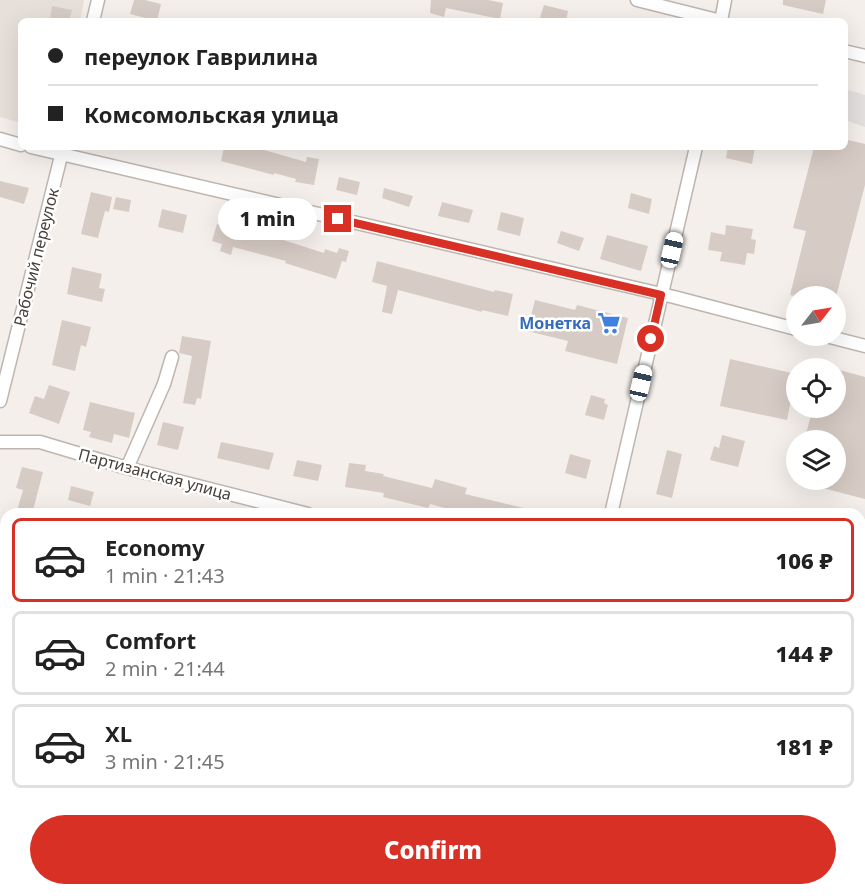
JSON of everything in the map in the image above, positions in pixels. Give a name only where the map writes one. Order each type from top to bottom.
[{"type":"street","points":[[94,18],[98,0]]},
{"type":"street","points":[[637,0],[709,18]]},
{"type":"street","points":[[722,18],[725,0]]},
{"type":"street","points":[[848,52],[865,56]]},
{"type":"street","points":[[0,139],[18,143]]},
{"type":"street","points":[[612,508],[695,150]]},
{"type":"street","points":[[62,151],[786,326]]},
{"type":"street","name":"Рабочий переулок","points":[[0,401],[62,151]]},
{"type":"street","points":[[846,341],[865,346]]},
{"type":"street","points":[[127,468],[164,384],[172,357]]},
{"type":"street","name":"Партизанская улица","points":[[0,442],[40,442],[127,468],[284,508]]},
{"type":"shaded area","points":[[0,0],[84,0],[81,18],[18,18],[18,122],[0,117]]},
{"type":"shaded area","points":[[848,90],[865,95],[865,127],[848,121]]},
{"type":"building","points":[[134,0],[161,4],[158,18],[130,14]]},
{"type":"building","points":[[431,0],[488,0],[503,3],[500,18],[446,8],[444,17],[430,13]]},
{"type":"building","points":[[783,0],[826,0],[823,14],[783,5]]},
{"type":"building","points":[[544,5],[568,11],[567,18],[540,18]]},
{"type":"building","points":[[52,6],[72,10],[70,18],[50,18]]},
{"type":"building","points":[[848,140],[865,144],[865,185],[839,286],[792,286],[806,231],[793,228],[813,150],[848,150]]},
{"type":"building","points":[[223,150],[264,150],[306,162],[307,157],[319,159],[314,185],[295,182],[296,179],[221,161]]},
{"type":"building","points":[[727,150],[754,150],[752,164],[726,158]]},
{"type":"building","points":[[339,177],[360,182],[357,195],[336,190]]},
{"type":"building","points":[[0,181],[29,188],[24,204],[0,197]]},
{"type":"building","points":[[384,188],[413,196],[409,207],[382,198]]},
{"type":"building","points":[[91,192],[112,197],[109,212],[105,211],[98,238],[81,234]]},
{"type":"building","points":[[631,193],[652,199],[649,214],[628,208]]},
{"type":"building","points":[[116,197],[131,200],[129,212],[113,209]]},
{"type":"building","points":[[442,202],[473,210],[469,223],[438,216]]},
{"type":"building","points":[[162,209],[187,215],[183,233],[158,227]]},
{"type":"building","points":[[501,212],[524,218],[520,236],[497,230]]},
{"type":"building","points":[[217,224],[256,235],[256,233],[274,237],[324,253],[325,249],[337,253],[339,248],[349,251],[346,262],[342,261],[336,279],[285,263],[286,261],[233,247],[231,255],[220,251],[222,244],[212,241]]},
{"type":"building","points":[[726,225],[753,229],[751,239],[756,240],[754,254],[747,253],[745,265],[720,261],[722,252],[708,250],[711,232],[725,235]]},
{"type":"building","points":[[561,231],[584,238],[579,251],[557,243]]},
{"type":"building","points":[[607,235],[648,246],[641,271],[600,259]]},
{"type":"building","points":[[377,261],[494,292],[495,290],[513,294],[508,316],[482,310],[482,312],[398,290],[392,314],[382,312],[387,286],[372,282]]},
{"type":"building","points":[[72,267],[102,274],[99,288],[105,289],[102,302],[67,294]]},
{"type":"building","points":[[535,300],[575,310],[577,305],[628,318],[617,364],[565,351],[568,341],[527,331]]},
{"type":"building","points":[[62,320],[91,327],[86,347],[81,345],[75,371],[52,365]]},
{"type":"building","points":[[182,336],[211,341],[201,399],[197,398],[195,405],[183,403],[192,356],[179,353]]},
{"type":"building","points":[[730,359],[786,372],[787,420],[720,406]]},
{"type":"building","points":[[846,372],[865,377],[865,499],[830,490],[846,490],[846,430],[807,430],[810,418],[846,418]]},
{"type":"building","points":[[49,385],[70,392],[59,424],[29,413],[35,396],[44,399]]},
{"type":"building","points":[[591,395],[605,399],[604,403],[608,405],[604,420],[585,415]]},
{"type":"building","points":[[90,402],[135,413],[129,438],[114,434],[112,443],[89,437],[91,432],[83,430]]},
{"type":"building","points":[[163,422],[184,427],[178,450],[157,445]]},
{"type":"building","points":[[722,435],[745,441],[738,467],[710,460],[714,446],[719,448]]},
{"type":"building","points":[[221,442],[274,453],[269,470],[217,458]]},
{"type":"building","points":[[667,450],[682,454],[672,498],[656,494]]},
{"type":"building","points":[[570,454],[591,460],[586,479],[565,473]]},
{"type":"building","points":[[297,460],[322,465],[318,481],[293,476]]},
{"type":"building","points":[[349,463],[366,465],[365,471],[432,488],[435,479],[467,488],[465,494],[524,508],[445,508],[430,504],[428,508],[383,497],[384,493],[345,487]]},
{"type":"building","points":[[22,467],[43,472],[34,508],[18,508],[23,490],[16,488]]},
{"type":"building","points":[[71,486],[94,492],[90,506],[68,500]]},
{"type":"place","name":"Монетка","points":[[609,323]]},
{"type":"route","points":[[338,219],[661,295],[651,339]]}]
